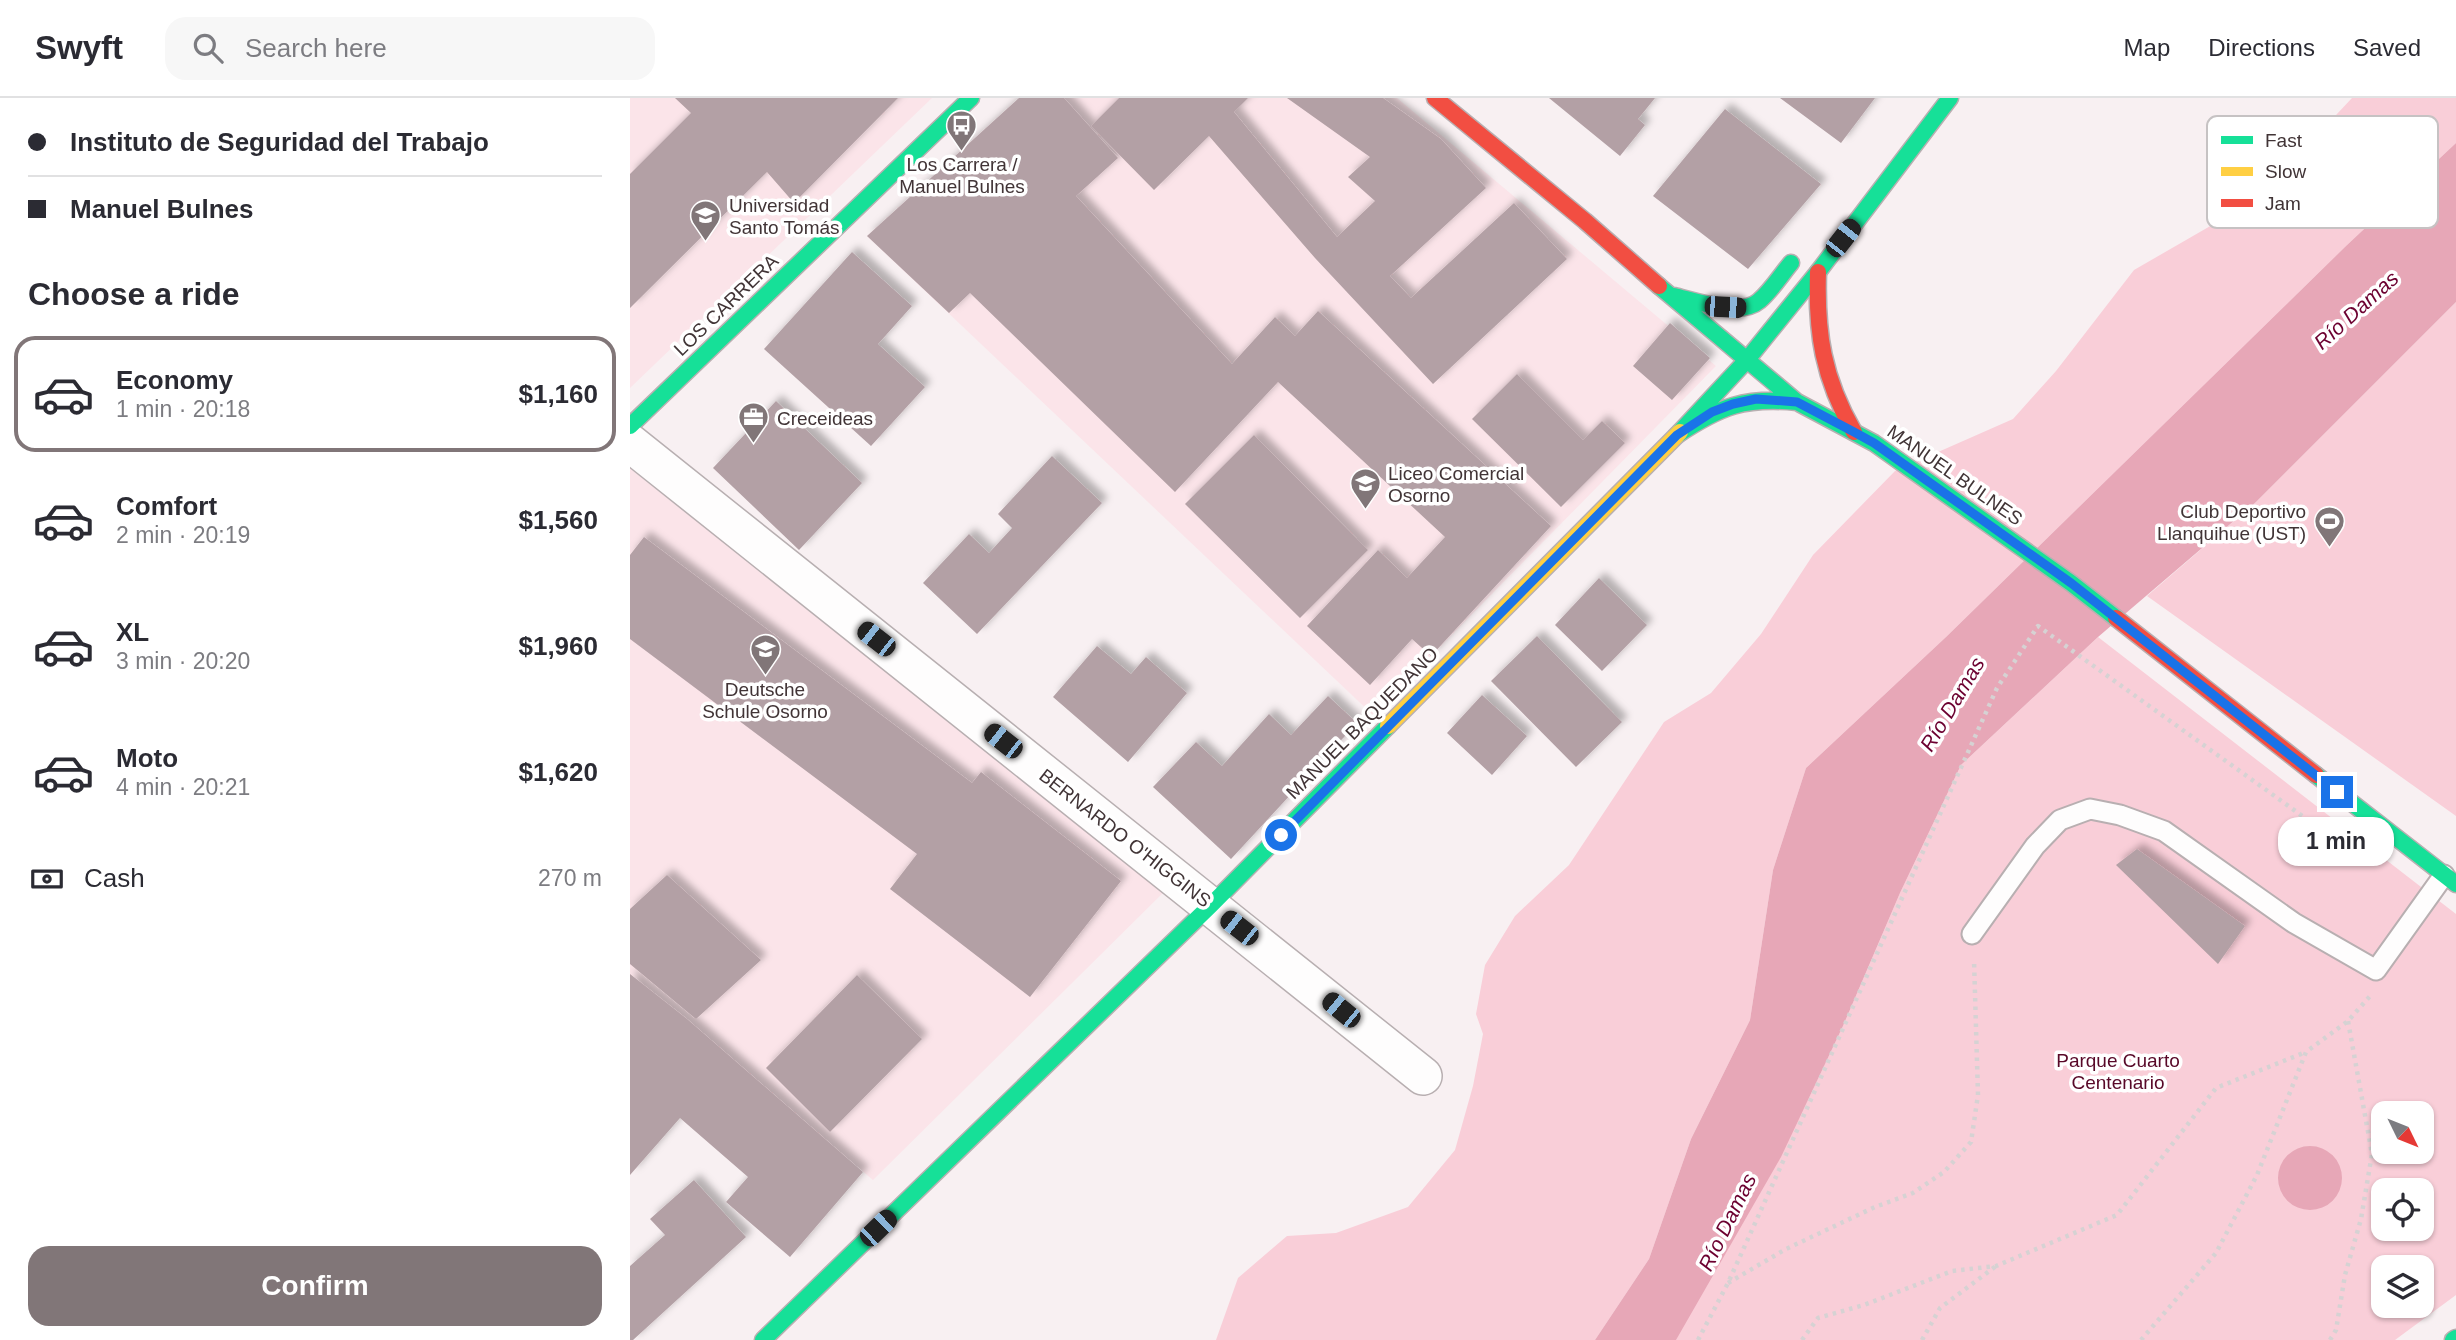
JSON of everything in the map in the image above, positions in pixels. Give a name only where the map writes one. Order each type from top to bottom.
[{"type":"street","name":"LOS CARRERA","points":[[630,426],[971,98]]},
{"type":"street","name":"MANUEL BULNES","points":[[1435,98],[1797,402],[1874,443],[2071,583],[2450,880]]},
{"type":"street","name":"MANUEL BAQUEDANO","points":[[763,1340],[1211,905],[1677,435],[1746,360],[1821,260],[1950,98]]},
{"type":"street","points":[[1674,296],[1725,307],[1751,307],[1758,303],[1800,251]]},
{"type":"street","points":[[1821,260],[1816,314],[1819,348],[1835,399],[1854,432]]},
{"type":"street","points":[[1677,435],[1712,412],[1733,404],[1756,399],[1797,402]]},
{"type":"street","name":"BERNARDO O'HIGGINS","points":[[630,443],[1423,1076]]},
{"type":"lane","points":[[1972,934],[2035,846],[2060,820],[2090,808],[2164,831],[2294,923],[2376,970],[2450,880]]},
{"type":"path","points":[[1728,1283],[1786,1249],[1875,1207],[1913,1193],[1944,1172],[1971,1142],[1978,1095],[1972,934]]},
{"type":"path","points":[[1922,1340],[1940,1308],[1996,1266],[2117,1215],[2216,1088],[2306,1052],[2348,1021],[2374,992]]},
{"type":"path","points":[[2330,1340],[2336,1330],[2345,1275],[2361,1219],[2372,1153],[2348,1021]]},
{"type":"path","points":[[2141,1340],[2216,1253],[2257,1175],[2306,1052]]},
{"type":"path","points":[[1802,1340],[1818,1318],[1864,1305],[1952,1271],[1996,1266]]},
{"type":"shaded area","name":"Universidad Santo Tomás","points":[[630,98],[932,98],[630,388]]},
{"type":"shaded area","name":"Liceo Comercial Osorno","points":[[1019,98],[1397,98],[1716,366],[1373,715],[867,236]]},
{"type":"shaded area","name":"Deutsche Schule Osorno","points":[[630,468],[1169,887],[873,1180],[630,976]]},
{"type":"green space","points":[[2352,98],[2456,98],[2456,143],[2438,160],[2438,116],[2335,116]]},
{"type":"green space","points":[[2207,228],[2365,228],[1946,637],[1806,768],[1773,870],[1750,1020],[1691,1139],[1649,1259],[1595,1340],[1216,1340],[1238,1278],[1287,1236],[1336,1233],[1408,1207],[1455,1150],[1473,1086],[1483,1034],[1476,1014],[1485,965],[1515,916],[1569,865],[1664,722],[1711,693],[1761,634],[1813,555],[1895,471],[2013,419],[2056,371],[2134,270]]},
{"type":"green space","name":"Club Deportivo Llanquihue (UST)","points":[[2456,302],[2456,816],[2147,596],[2256,502]]},
{"type":"green space","name":"Parque Cuarto Centenario","points":[[2098,637],[2456,914],[2456,1295],[2434,1311],[2434,1255],[2371,1255],[2371,1318],[2425,1318],[2395,1340],[1672,1340],[1804,1108],[1843,1026],[1900,893],[1961,765]]},
{"type":"water","name":"Río Damas","points":[[2456,143],[2456,302],[2256,502],[2098,637],[1961,765],[1781,1157],[1676,1340],[1595,1340],[1649,1259],[1691,1139],[1750,1020],[1773,870],[1806,768],[1946,637],[2365,228],[2438,228],[2438,160]]},
{"type":"water","points":[[2310,1146],[2322,1148],[2333,1155],[2340,1166],[2340,1190],[2333,1201],[2322,1208],[2310,1210],[2298,1208],[2287,1201],[2280,1190],[2278,1178],[2280,1166],[2287,1155],[2298,1148]]},
{"type":"building","points":[[675,98],[898,98],[794,203],[767,172],[630,308],[630,174],[691,113]]},
{"type":"building","points":[[1019,98],[1064,98],[1118,158],[1076,196],[1232,364],[1275,317],[1295,336],[1318,311],[1551,526],[1431,656],[1412,639],[1370,685],[1307,626],[1378,550],[1407,578],[1445,537],[1278,382],[1175,492],[970,293],[949,313],[867,236]]},
{"type":"building","points":[[1119,98],[1248,98],[1234,112],[1337,237],[1375,201],[1348,177],[1370,157],[1287,98],[1383,98],[1441,139],[1486,188],[1390,276],[1411,298],[1514,203],[1567,259],[1433,384],[1315,258],[1209,136],[1154,190],[1091,126]]},
{"type":"building","points":[[1549,98],[1655,98],[1638,119],[1645,125],[1620,156]]},
{"type":"building","points":[[1780,98],[1875,98],[1841,143]]},
{"type":"building","points":[[1725,109],[1821,184],[1748,269],[1653,196]]},
{"type":"building","points":[[852,252],[912,306],[878,344],[925,387],[871,446],[764,349]]},
{"type":"building","points":[[1670,323],[1710,358],[1672,400],[1633,366]]},
{"type":"building","points":[[1517,374],[1583,440],[1602,421],[1625,443],[1561,507],[1472,419]]},
{"type":"building","points":[[776,401],[862,483],[799,550],[713,468]]},
{"type":"building","points":[[1254,435],[1368,550],[1300,618],[1185,504]]},
{"type":"building","points":[[1052,456],[1102,503],[977,634],[923,583],[969,534],[989,553],[1012,528],[998,514]]},
{"type":"building","points":[[644,537],[972,783],[981,772],[1121,881],[1030,997],[890,889],[917,854],[630,639],[630,555]]},
{"type":"building","points":[[1599,578],[1647,625],[1602,671],[1555,625]]},
{"type":"building","points":[[1537,636],[1622,722],[1576,767],[1491,681]]},
{"type":"building","points":[[1097,646],[1131,674],[1146,657],[1187,693],[1128,762],[1053,697]]},
{"type":"building","points":[[1482,695],[1527,736],[1492,775],[1447,733]]},
{"type":"building","points":[[1328,696],[1357,723],[1231,859],[1153,787],[1196,742],[1222,766],[1269,714],[1291,735]]},
{"type":"building","points":[[2137,849],[2245,926],[2218,964],[2116,865]]},
{"type":"building","points":[[667,875],[761,960],[696,1019],[630,964],[630,909]]},
{"type":"building","points":[[630,974],[687,1019],[863,1172],[790,1257],[726,1202],[748,1177],[680,1118],[630,1175]]},
{"type":"building","points":[[857,975],[922,1039],[830,1132],[766,1068]]},
{"type":"building","points":[[694,1180],[746,1237],[630,1340],[630,1266],[665,1235],[650,1219]]},
{"type":"traffic: fast","points":[[630,426],[971,98]]},
{"type":"traffic: fast","points":[[1680,432],[1746,361],[1818,272],[1950,98]]},
{"type":"traffic: fast","points":[[1674,296],[1730,308],[1751,306],[1768,293],[1791,263]]},
{"type":"traffic: fast","points":[[1659,286],[1797,402],[1874,443],[2116,618]]},
{"type":"traffic: fast","points":[[1677,435],[1720,410],[1734,406],[1762,401],[1797,402]]},
{"type":"traffic: fast","points":[[763,1340],[1211,905],[1388,726]]},
{"type":"traffic: fast","points":[[2316,775],[2456,884]]},
{"type":"traffic: slow","points":[[1388,726],[1680,432]]},
{"type":"traffic: jam","points":[[1435,98],[1585,221],[1659,286]]},
{"type":"traffic: jam","points":[[1818,272],[1818,315],[1828,374],[1854,432]]},
{"type":"traffic: jam","points":[[2116,618],[2316,775]]},
{"type":"place","name":"Los Carrera / Manuel Bulnes","points":[[962,152]]},
{"type":"place","name":"Universidad Santo Tomás","points":[[706,243]]},
{"type":"place","name":"Creceideas","points":[[754,445]]},
{"type":"place","name":"Liceo Comercial Osorno","points":[[1365,511]]},
{"type":"place","name":"Club Deportivo Llanquihue (UST)","points":[[2329,549]]},
{"type":"place","name":"Deutsche Schule Osorno","points":[[765,677]]},
{"type":"route","points":[[1281,835],[1677,435],[1712,412],[1756,399],[1797,402],[1874,443],[2071,583],[2337,792]]}]
